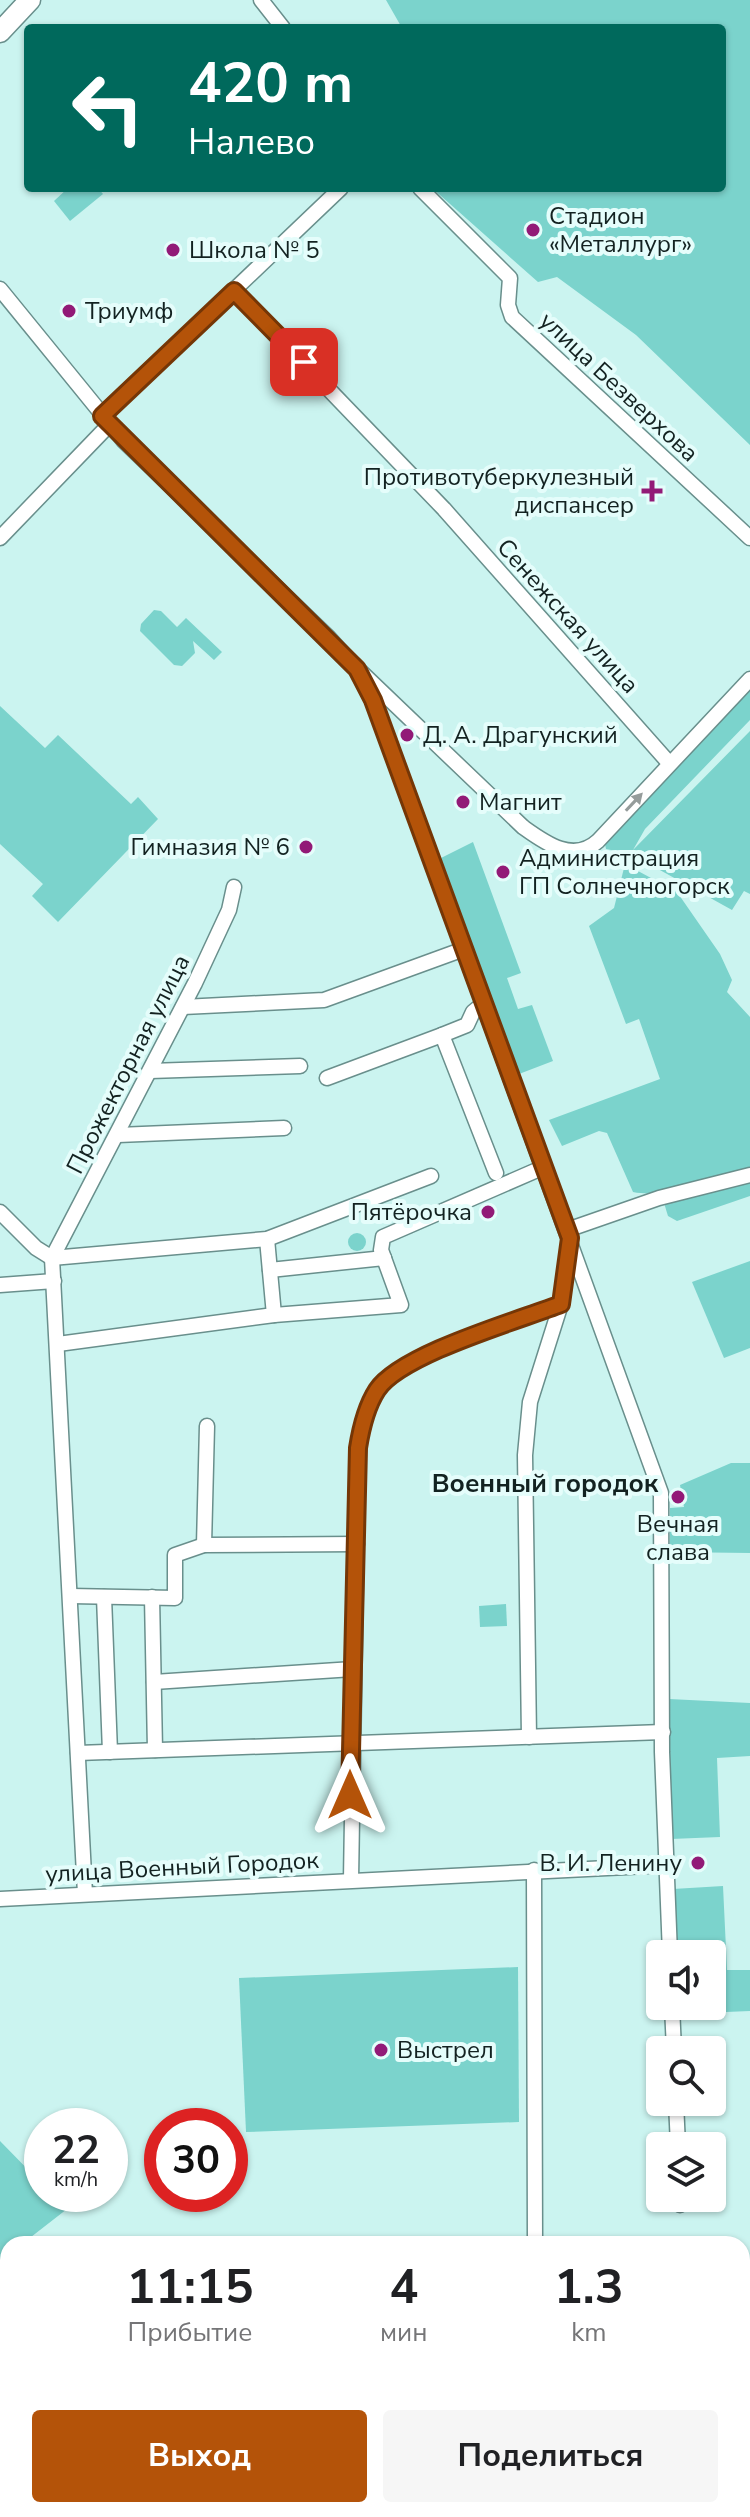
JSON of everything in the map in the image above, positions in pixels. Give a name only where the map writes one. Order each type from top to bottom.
[{"type":"highway","points":[[0,16],[15,0]]},
{"type":"highway","points":[[0,32],[30,0]]},
{"type":"street","points":[[261,0],[280,24]]},
{"type":"street","points":[[0,538],[106,420],[337,192]]},
{"type":"street","name":"улица Безверхова","points":[[424,192],[510,278],[508,305],[512,317],[750,538]]},
{"type":"street","points":[[0,289],[106,420],[357,669],[381,687],[523,827],[555,848],[569,851],[592,847],[750,679]]},
{"type":"street","name":"Сенежская улица","points":[[234,291],[444,509],[669,763]]},
{"type":"street","points":[[357,669],[373,700],[661,1493],[663,1732],[670,1940]]},
{"type":"street","name":"Прожекторная улица","points":[[52,1258],[183,1007],[229,910],[234,887]]},
{"type":"street","points":[[183,1007],[337,997],[464,949]]},
{"type":"street","points":[[327,1078],[467,1025],[473,1012],[484,1003]]},
{"type":"street","points":[[442,1035],[496,1173]]},
{"type":"street","points":[[150,1071],[300,1066]]},
{"type":"street","points":[[118,1135],[284,1128]]},
{"type":"street","points":[[58,1344],[274,1315],[401,1305],[381,1244],[388,1232],[544,1167]]},
{"type":"street","points":[[568,1234],[659,1198],[750,1175]]},
{"type":"street","points":[[0,1212],[36,1248],[52,1258],[267,1239],[431,1176]]},
{"type":"street","points":[[529,1737],[525,1455],[530,1402],[561,1304],[568,1234]]},
{"type":"street","points":[[267,1239],[274,1315]]},
{"type":"street","points":[[52,1258],[85,1894]]},
{"type":"street","points":[[270,1270],[384,1258]]},
{"type":"street","points":[[0,1285],[54,1281]]},
{"type":"street","points":[[351,1880],[350,1743],[358,1448],[367,1411],[377,1390],[407,1363],[561,1304]]},
{"type":"street","points":[[204,1545],[207,1426]]},
{"type":"street","points":[[71,1596],[175,1598],[175,1555],[204,1545],[357,1544]]},
{"type":"street","points":[[104,1597],[110,1752]]},
{"type":"street","points":[[152,1597],[155,1750]]},
{"type":"street","points":[[154,1682],[353,1669]]},
{"type":"street","points":[[78,1753],[663,1732]]},
{"type":"street","name":"улица Военный Городок","points":[[0,1899],[559,1868],[667,1865]]},
{"type":"street","points":[[534,1870],[535,2236]]},
{"type":"shaded area","points":[[386,0],[750,0],[750,445],[636,335],[557,277],[538,282],[437,192],[726,192],[726,24],[400,24]]},
{"type":"shaded area","points":[[64,192],[103,194],[70,221],[54,201]]},
{"type":"shaded area","points":[[154,610],[161,611],[177,627],[186,618],[222,652],[214,660],[193,641],[195,653],[182,666],[174,665],[140,631],[141,624]]},
{"type":"shaded area","points":[[750,688],[750,720],[645,829],[633,850],[750,731],[750,894],[744,891],[732,910],[631,854],[606,849],[605,844]]},
{"type":"shaded area","points":[[0,706],[45,748],[58,735],[131,804],[138,797],[158,819],[58,922],[32,896],[43,884],[0,844]]},
{"type":"shaded area","points":[[473,842],[521,973],[507,978],[518,1009],[532,1005],[553,1061],[519,1074],[441,858]]},
{"type":"shaded area","points":[[625,864],[677,892],[720,954],[732,980],[727,992],[750,1017],[750,1169],[662,1193],[633,1192],[607,1133],[599,1131],[562,1146],[549,1120],[660,1079],[639,1019],[626,1024],[589,926],[614,908]]},
{"type":"shaded area","points":[[750,1179],[750,1196],[677,1221],[668,1216],[664,1203]]},
{"type":"shaded area","points":[[353,1233],[361,1233],[366,1242],[364,1249],[353,1251],[348,1246],[348,1238]]},
{"type":"shaded area","points":[[750,1261],[750,1348],[724,1358],[692,1282]]},
{"type":"shaded area","points":[[731,1463],[750,1463],[750,1553],[670,1552],[670,1508],[684,1507],[680,1485]]},
{"type":"shaded area","points":[[506,1604],[507,1626],[480,1627],[479,1606]]},
{"type":"shaded area","points":[[669,1699],[750,1703],[750,1756],[717,1758],[720,1837],[671,1839]]},
{"type":"shaded area","points":[[723,1886],[726,1940],[675,1940],[673,1889]]},
{"type":"shaded area","points":[[726,1949],[727,1970],[750,1970],[750,2011],[726,2012]]},
{"type":"shaded area","name":"Выстрел","points":[[518,1967],[519,2122],[248,2132],[239,1978]]},
{"type":"shaded area","points":[[0,2141],[24,2166],[24,2212],[63,2212],[32,2236],[0,2236]]},
{"type":"place","name":"Стадион «Металлург»","points":[[533,230]]},
{"type":"place","name":"Школа № 5","points":[[173,250]]},
{"type":"place","name":"Триумф","points":[[69,311]]},
{"type":"place","name":"Противотуберкулезный диспансер","points":[[652,491]]},
{"type":"place","name":"Д. А. Драгунский","points":[[407,735]]},
{"type":"place","name":"Магнит","points":[[463,802]]},
{"type":"place","name":"Гимназия № 6","points":[[306,847]]},
{"type":"place","name":"Администрация ГП Солнечногорск","points":[[503,872]]},
{"type":"place","name":"Пятёрочка","points":[[488,1212]]},
{"type":"place","name":"Вечная слава","points":[[678,1497]]},
{"type":"place","name":"В. И. Ленину","points":[[698,1863]]},
{"type":"place","name":"Выстрел","points":[[381,2050]]},
{"type":"district","name":"Военный городок","points":[[545,1483]]},
{"type":"route","points":[[304,362],[234,291],[102,416],[357,669],[373,700],[570,1238],[561,1304],[407,1363],[391,1374],[377,1390],[367,1411],[358,1448],[350,1795]]}]
